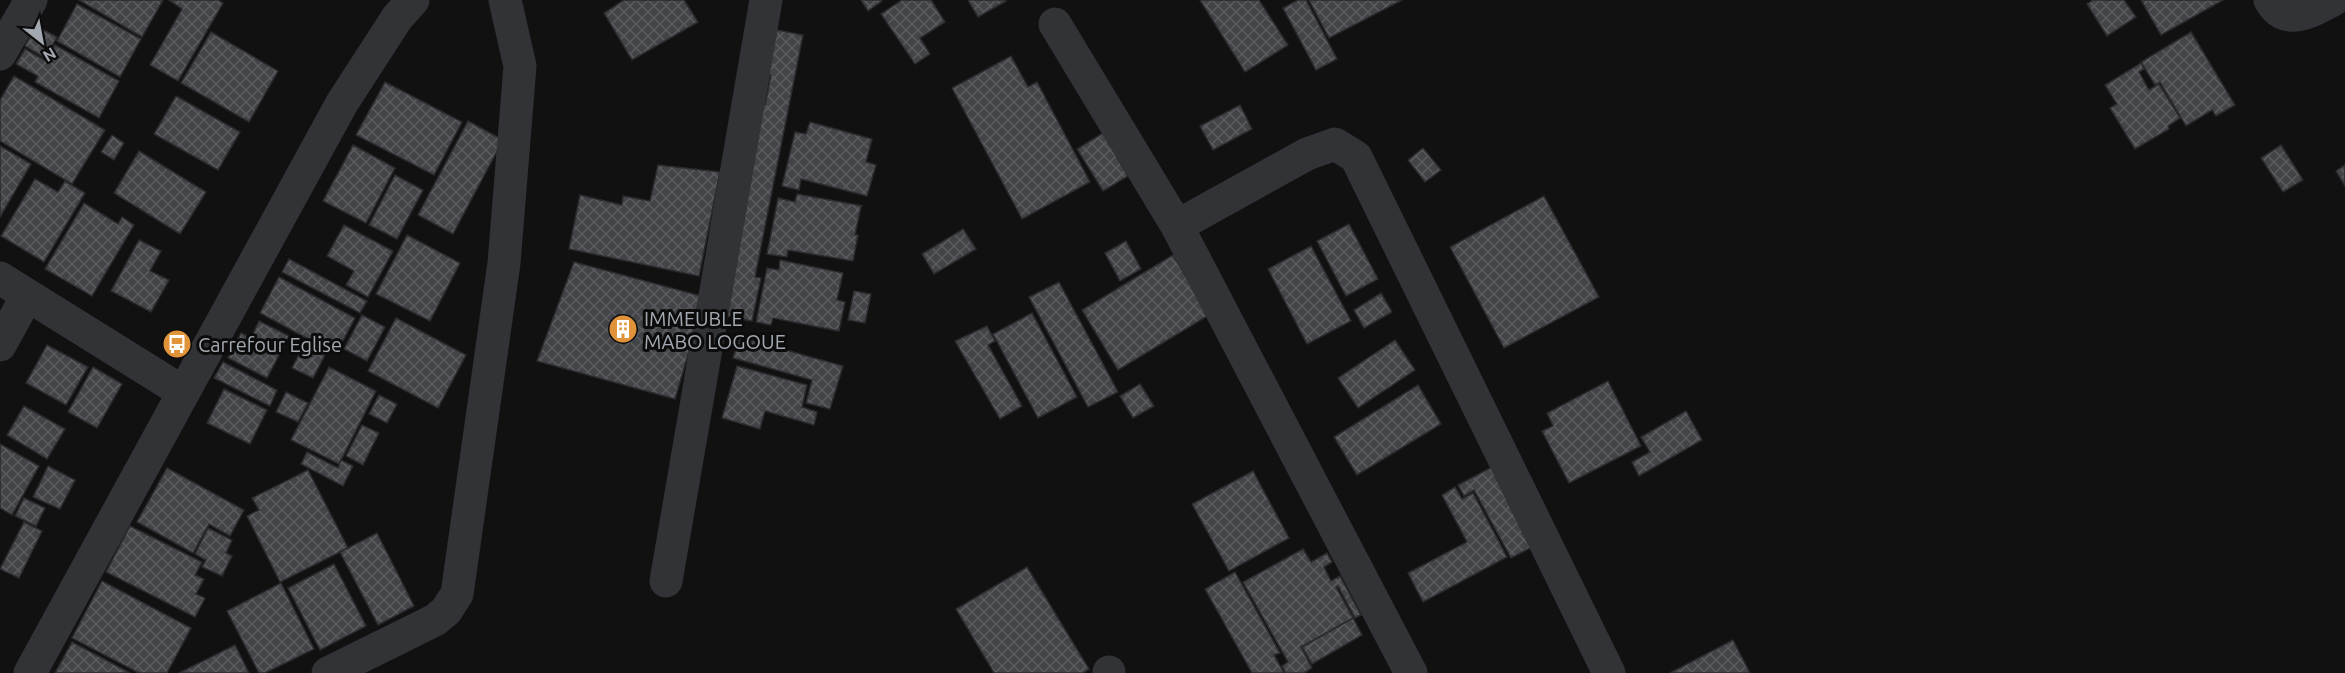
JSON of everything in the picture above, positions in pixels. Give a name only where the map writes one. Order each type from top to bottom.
[{"type":"street","points":[[0,54],[31,0]]},
{"type":"street","points":[[30,673],[342,103],[397,18],[413,0]]},
{"type":"street","points":[[328,673],[435,620],[446,611],[457,594],[504,263],[520,66],[505,0]]},
{"type":"street","points":[[666,580],[766,0]]},
{"type":"street","points":[[2270,0],[2273,6],[2285,16],[2304,15],[2332,0]]},
{"type":"street","points":[[1055,24],[1177,226],[1411,673]]},
{"type":"street","points":[[1177,226],[1307,154],[1335,144],[1356,157],[1609,673]]},
{"type":"street","points":[[0,278],[183,392]]},
{"type":"street","points":[[0,345],[27,296]]},
{"type":"building","points":[[79,0],[163,0],[142,37]]},
{"type":"building","points":[[169,0],[218,0],[223,3],[178,81],[150,65],[182,9]]},
{"type":"building","points":[[624,0],[684,0],[698,22],[632,60],[604,13]]},
{"type":"building","points":[[861,0],[881,0],[882,1],[868,11]]},
{"type":"building","points":[[902,0],[931,0],[945,22],[920,38],[930,54],[915,64],[881,14]]},
{"type":"building","points":[[968,0],[1005,0],[1006,1],[978,17]]},
{"type":"building","points":[[1200,0],[1259,0],[1288,45],[1245,72]]},
{"type":"building","points":[[1298,0],[1306,0],[1337,59],[1316,70],[1283,8]]},
{"type":"building","points":[[1309,0],[1402,0],[1329,38]]},
{"type":"building","points":[[2093,0],[2124,0],[2136,17],[2107,36],[2087,4]]},
{"type":"building","points":[[2141,0],[2223,0],[2161,35]]},
{"type":"building","points":[[77,4],[141,39],[120,77],[57,41]]},
{"type":"building","points":[[36,26],[57,37],[45,58],[25,46]]},
{"type":"building","points":[[772,29],[803,35],[755,277],[761,278],[752,321],[716,314],[757,103],[765,105],[771,75],[763,74]]},
{"type":"building","points":[[211,32],[278,71],[249,122],[181,83]]},
{"type":"building","points":[[2191,32],[2235,105],[2216,116],[2212,110],[2186,126],[2160,82],[2155,85],[2141,62]]},
{"type":"building","points":[[55,45],[119,81],[99,118],[35,82],[38,76],[16,64],[25,49],[46,61]]},
{"type":"building","points":[[1011,56],[1028,87],[1037,82],[1090,182],[1022,219],[952,88]]},
{"type":"building","points":[[2141,63],[2144,69],[2139,72],[2149,90],[2159,84],[2180,118],[2168,126],[2169,129],[2135,149],[2110,108],[2117,104],[2105,85]]},
{"type":"building","points":[[14,76],[105,130],[72,184],[0,141],[0,100]]},
{"type":"building","points":[[385,82],[462,122],[434,175],[356,135]]},
{"type":"building","points":[[176,96],[240,132],[218,170],[154,134]]},
{"type":"building","points":[[1240,105],[1252,129],[1213,150],[1200,126]]},
{"type":"building","points":[[468,121],[503,140],[453,234],[418,215]]},
{"type":"building","points":[[810,122],[872,139],[866,162],[876,165],[867,196],[801,179],[799,190],[782,186],[795,132],[806,134]]},
{"type":"building","points":[[1103,133],[1128,176],[1103,191],[1077,149]]},
{"type":"building","points":[[112,135],[124,143],[114,160],[101,152]]},
{"type":"building","points":[[353,145],[395,168],[366,223],[323,201]]},
{"type":"building","points":[[2281,145],[2303,180],[2283,192],[2261,158]]},
{"type":"building","points":[[0,146],[31,164],[0,217]]},
{"type":"building","points":[[1423,148],[1441,170],[1425,182],[1408,160]]},
{"type":"building","points":[[139,151],[206,192],[180,234],[114,193]]},
{"type":"building","points":[[658,165],[720,172],[699,276],[569,249],[580,195],[622,205],[623,196],[650,201]]},
{"type":"building","points":[[2345,165],[2345,186],[2336,171]]},
{"type":"building","points":[[395,175],[423,190],[397,239],[369,225]]},
{"type":"building","points":[[35,179],[58,192],[65,181],[85,193],[44,262],[1,236]]},
{"type":"building","points":[[797,194],[863,206],[861,206],[855,235],[858,235],[853,261],[788,250],[787,257],[767,254],[778,198],[795,202]]},
{"type":"building","points":[[1544,196],[1599,297],[1504,348],[1450,247]]},
{"type":"building","points":[[84,203],[118,224],[122,217],[134,225],[92,296],[45,269]]},
{"type":"building","points":[[1349,224],[1378,279],[1346,296],[1317,241]]},
{"type":"building","points":[[344,225],[393,251],[368,297],[346,285],[354,271],[327,256]]},
{"type":"building","points":[[963,229],[976,249],[934,274],[922,254]]},
{"type":"building","points":[[407,235],[460,263],[430,321],[376,294]]},
{"type":"building","points":[[139,240],[161,251],[150,271],[169,280],[151,312],[111,291]]},
{"type":"building","points":[[1126,241],[1141,269],[1120,281],[1105,253]]},
{"type":"building","points":[[1311,246],[1351,321],[1307,344],[1268,269]]},
{"type":"building","points":[[1173,255],[1209,315],[1118,370],[1082,310]]},
{"type":"building","points":[[289,259],[367,301],[360,313],[282,272]]},
{"type":"building","points":[[780,260],[843,273],[837,300],[845,302],[839,331],[773,318],[771,325],[756,322],[767,268],[779,270]]},
{"type":"building","name":"IMMEUBLE MABO LOGOUE","points":[[574,262],[705,297],[675,399],[537,361]]},
{"type":"building","points":[[279,277],[355,318],[336,354],[260,313]]},
{"type":"building","points":[[1059,282],[1118,392],[1088,407],[1029,297]]},
{"type":"building","points":[[854,291],[871,294],[865,323],[848,320]]},
{"type":"building","points":[[1381,293],[1392,312],[1364,328],[1354,310]]},
{"type":"building","points":[[1032,313],[1077,397],[1038,418],[993,334]]},
{"type":"building","points":[[362,315],[385,327],[367,361],[344,349]]},
{"type":"building","points":[[396,318],[466,355],[438,408],[368,371]]},
{"type":"building","points":[[259,321],[289,336],[267,378],[228,358],[241,333],[251,338]]},
{"type":"building","points":[[987,326],[995,341],[988,345],[1022,406],[1000,419],[955,341]]},
{"type":"building","points":[[740,337],[843,366],[830,409],[806,403],[812,380],[733,358]]},
{"type":"building","points":[[1395,340],[1415,370],[1358,408],[1338,378]]},
{"type":"building","points":[[305,343],[326,353],[313,378],[292,368]]},
{"type":"building","points":[[47,345],[88,367],[66,405],[26,383]]},
{"type":"building","points":[[223,362],[277,390],[270,406],[214,378]]},
{"type":"building","points":[[737,366],[807,385],[802,407],[817,412],[814,425],[765,411],[760,429],[722,418]]},
{"type":"building","points":[[93,367],[122,384],[97,428],[68,412]]},
{"type":"building","points":[[329,367],[376,391],[339,464],[291,440]]},
{"type":"building","points":[[1608,381],[1641,446],[1569,483],[1542,431],[1553,426],[1547,413]]},
{"type":"building","points":[[1140,384],[1154,406],[1133,418],[1120,396]]},
{"type":"building","points":[[1418,385],[1441,424],[1357,475],[1334,437]]},
{"type":"building","points":[[224,389],[267,410],[250,444],[207,423]]},
{"type":"building","points":[[286,392],[308,403],[298,422],[276,412]]},
{"type":"building","points":[[379,395],[397,404],[387,423],[369,414]]},
{"type":"building","points":[[24,406],[65,429],[47,459],[7,435]]},
{"type":"building","points":[[1686,411],[1702,440],[1639,476],[1632,462],[1650,452],[1641,437]]},
{"type":"building","points":[[362,425],[379,433],[363,465],[346,456]]},
{"type":"building","points":[[0,444],[39,466],[12,515],[0,508]]},
{"type":"building","points":[[307,452],[338,468],[341,460],[353,466],[343,486],[301,464]]},
{"type":"building","points":[[48,466],[75,480],[60,509],[33,497]]},
{"type":"building","points":[[1492,467],[1534,546],[1511,558],[1474,490],[1464,496],[1458,485]]},
{"type":"building","points":[[167,468],[244,510],[230,536],[209,524],[193,553],[137,522]]},
{"type":"building","points":[[308,470],[348,548],[280,582],[247,516],[259,510],[252,498]]},
{"type":"building","points":[[1253,471],[1289,538],[1229,571],[1192,504]]},
{"type":"building","points":[[1455,487],[1462,499],[1473,493],[1507,557],[1423,602],[1408,573],[1467,542],[1442,495]]},
{"type":"building","points":[[24,498],[45,508],[36,526],[15,516]]},
{"type":"building","points":[[24,522],[42,531],[19,578],[0,569]]},
{"type":"building","points":[[130,526],[202,562],[195,575],[204,579],[196,594],[205,598],[195,617],[106,572]]},
{"type":"building","points":[[208,528],[232,540],[226,553],[232,556],[222,576],[202,567],[206,560],[195,554]]},
{"type":"building","points":[[377,533],[414,606],[378,625],[340,552]]},
{"type":"building","points":[[1303,549],[1311,562],[1327,553],[1332,562],[1324,567],[1331,581],[1340,576],[1361,615],[1355,618],[1338,586],[1336,587],[1353,618],[1301,647],[1312,668],[1304,673],[1286,673],[1282,666],[1288,662],[1243,582]]},
{"type":"building","points":[[334,564],[366,626],[320,650],[288,588]]},
{"type":"building","points":[[1027,567],[1089,669],[1083,673],[994,673],[956,609]]},
{"type":"building","points":[[1235,572],[1280,653],[1274,655],[1284,673],[1252,673],[1205,589]]},
{"type":"building","points":[[102,581],[191,628],[167,673],[139,673],[72,638]]},
{"type":"building","points":[[281,583],[314,649],[265,673],[259,673],[227,611]]},
{"type":"building","points":[[1353,618],[1362,635],[1312,664],[1302,647]]},
{"type":"building","points":[[1733,640],[1750,673],[1670,673]]},
{"type":"building","points":[[72,642],[130,673],[55,673]]},
{"type":"building","points":[[235,645],[249,673],[179,673]]},
{"type":"place","name":"IMMEUBLE MABO LOGOUE","points":[[623,329]]},
{"type":"place","name":"Carrefour Eglise","points":[[177,344]]}]
